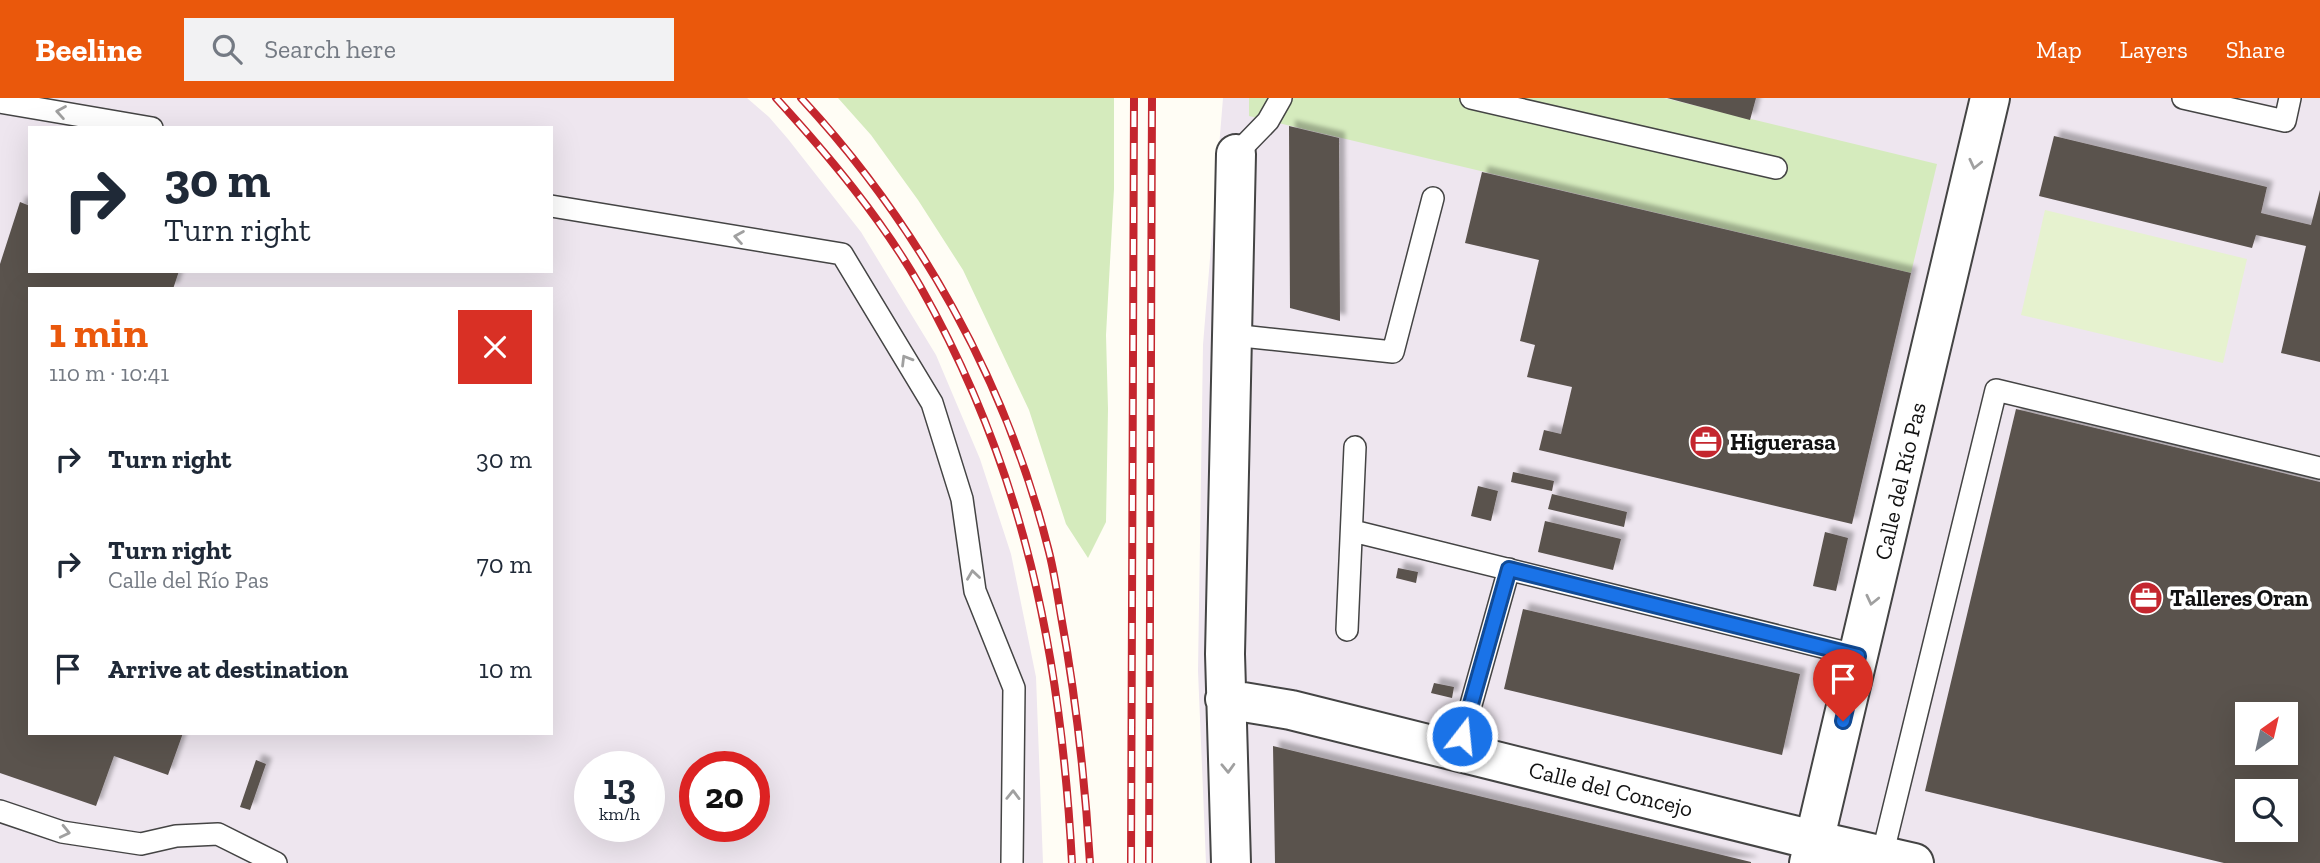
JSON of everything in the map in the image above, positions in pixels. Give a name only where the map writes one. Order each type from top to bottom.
[{"type":"street","name":"Calle del Río Pas","points":[[1811,852],[1990,98]]},
{"type":"street","points":[[1231,863],[1225,699],[1236,154]]},
{"type":"street","name":"Calle del Concejo","points":[[1225,699],[1291,710],[1458,751],[1811,852],[1898,859]]},
{"type":"lane","points":[[1236,154],[1268,121],[1281,98]]},
{"type":"lane","points":[[1471,98],[1776,168]]},
{"type":"lane","points":[[2183,98],[2284,121],[2290,98]]},
{"type":"lane","points":[[0,102],[140,126]]},
{"type":"lane","points":[[1232,334],[1393,352],[1433,198]]},
{"type":"lane","points":[[553,206],[842,254],[932,403],[962,499],[975,591],[1014,688],[1012,863]]},
{"type":"lane","points":[[1898,859],[1996,390],[2320,468]]},
{"type":"lane","points":[[1347,630],[1355,447]]},
{"type":"lane","points":[[1353,531],[1858,656]]},
{"type":"lane","points":[[1458,751],[1509,569]]},
{"type":"lane","points":[[0,811],[62,832],[141,845],[176,836],[218,834],[276,863]]},
{"type":"shaded area","points":[[0,98],[747,98],[769,117],[788,139],[861,232],[936,355],[980,459],[1011,554],[1036,677],[1043,863],[0,863]]},
{"type":"shaded area","points":[[1223,98],[2320,98],[2320,863],[1206,863],[1198,671],[1203,345]]},
{"type":"green space","points":[[838,98],[1114,98],[1114,189],[1106,335],[1106,522],[1088,558],[1066,524],[1029,410],[963,270],[918,200],[871,135]]},
{"type":"green space","points":[[1249,98],[1664,98],[1937,164],[1911,273],[1249,116]]},
{"type":"green space","points":[[2045,210],[2247,259],[2223,363],[2021,315]]},
{"type":"building","points":[[1667,98],[1756,98],[1750,120]]},
{"type":"building","points":[[1289,126],[1339,138],[1340,321],[1290,308]]},
{"type":"building","points":[[2054,136],[2267,187],[2261,213],[2311,225],[2320,190],[2320,362],[2281,353],[2306,246],[2256,235],[2252,248],[2039,196]]},
{"type":"building","points":[[1482,172],[1911,273],[1852,524],[1539,450],[1544,430],[1561,434],[1572,387],[1527,377],[1535,345],[1520,341],[1539,260],[1465,243]]},
{"type":"building","points":[[20,202],[28,205],[28,273],[178,273],[174,287],[28,287],[28,735],[182,735],[168,775],[114,756],[96,806],[0,773],[0,264]]},
{"type":"building","name":"Talleres Oran","points":[[2016,409],[2320,482],[2320,863],[2224,863],[1925,791]]},
{"type":"building","points":[[1513,472],[1554,481],[1552,491],[1511,482]]},
{"type":"building","points":[[1478,486],[1498,491],[1491,521],[1471,516]]},
{"type":"building","points":[[1552,494],[1627,512],[1624,527],[1548,509]]},
{"type":"building","points":[[1545,521],[1621,539],[1613,570],[1538,552]]},
{"type":"building","points":[[1825,532],[1848,538],[1836,591],[1813,586]]},
{"type":"building","points":[[1398,568],[1418,572],[1416,583],[1396,578]]},
{"type":"building","points":[[1523,609],[1800,674],[1782,755],[1504,689]]},
{"type":"building","points":[[1434,683],[1454,687],[1452,698],[1431,693]]},
{"type":"building","points":[[1273,746],[1751,862],[1751,863],[1275,863]]},
{"type":"building","points":[[256,760],[266,764],[250,810],[240,807]]},
{"type":"railway","points":[[776,98],[853,188],[905,261],[956,355],[986,424],[1011,494],[1031,565],[1046,637],[1067,786],[1072,863]]},
{"type":"railway","points":[[801,98],[883,198],[919,252],[953,308],[1008,425],[1030,486],[1054,573],[1083,770],[1090,863]]},
{"type":"railway","points":[[1131,863],[1134,98]]},
{"type":"railway","points":[[1149,863],[1152,98]]},
{"type":"place","name":"Higuerasa","points":[[1706,442]]},
{"type":"place","name":"Talleres Oran","points":[[2146,598]]},
{"type":"route","points":[[1462,736],[1509,569],[1858,656],[1843,721]]}]
